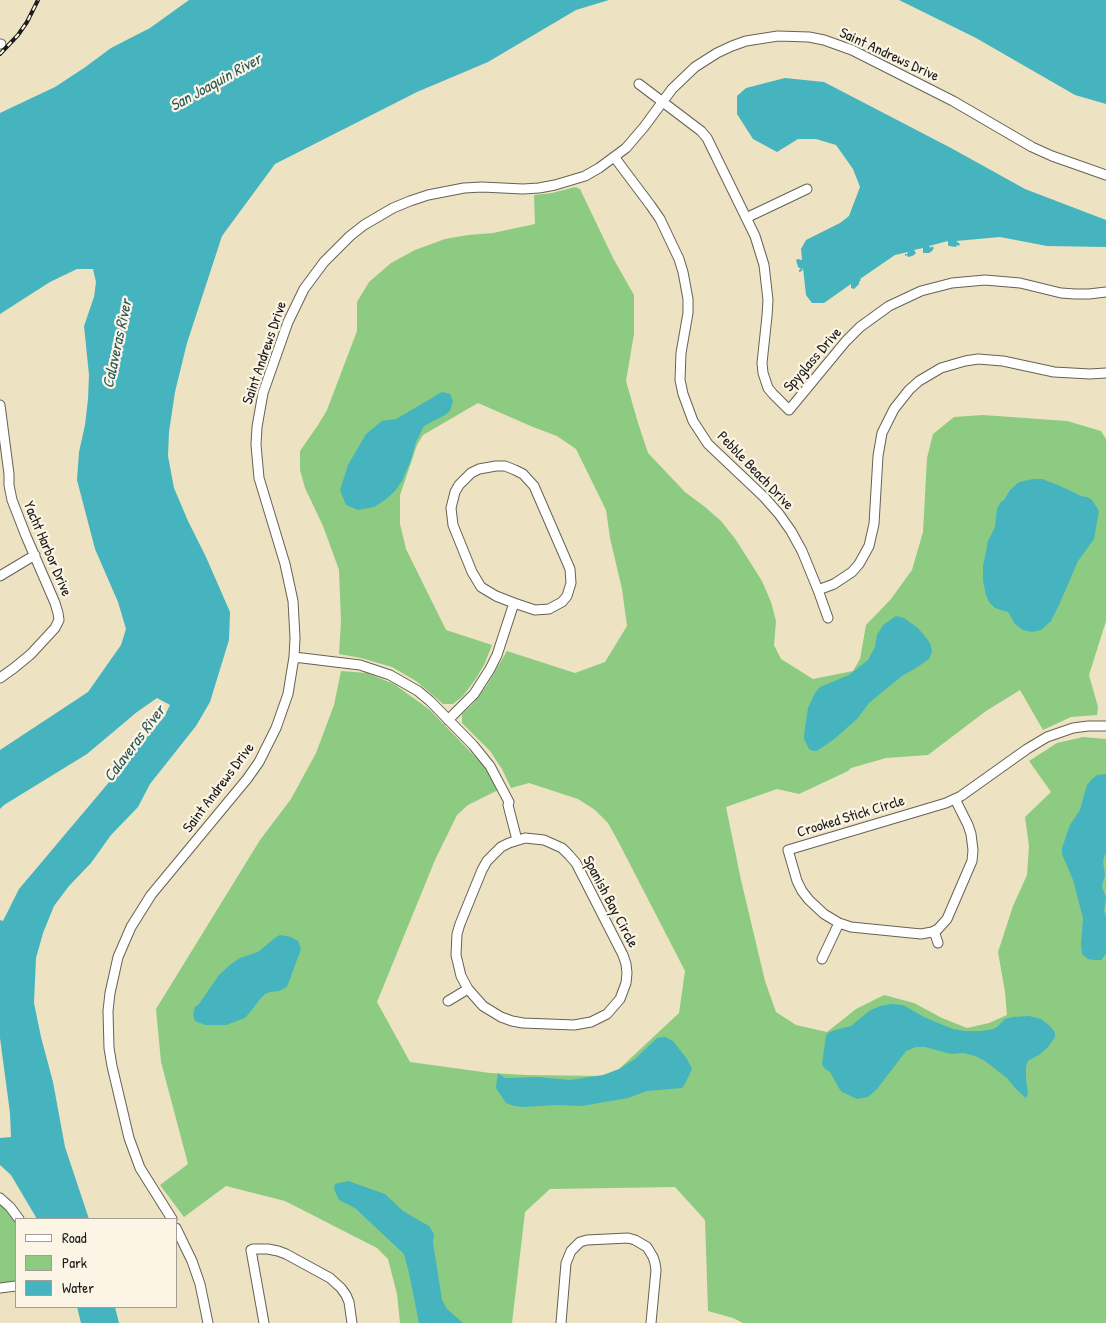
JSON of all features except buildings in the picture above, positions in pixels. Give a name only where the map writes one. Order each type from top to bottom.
[{"type":"street","name":"Saint Andrews Drive","points":[[171,1218],[148,1181],[134,1153],[118,1093],[112,1066],[108,1030],[109,1002],[113,975],[125,940],[141,910],[151,895],[247,779],[259,762],[283,710],[294,657],[293,601],[285,564],[259,478],[256,436],[259,410],[266,383],[288,322],[308,282],[324,262],[350,236],[377,217],[410,201],[464,188],[522,189],[555,186],[585,176],[614,158],[636,138],[662,103],[695,67],[732,46],[746,41],[778,36],[809,37],[852,50],[953,101],[1032,147],[1106,176]]},
{"type":"street","name":"Spyglass Drive","points":[[639,84],[701,131],[707,138],[746,218],[760,251],[767,282],[763,373],[768,388],[788,410],[860,327],[889,306],[921,291],[952,282],[985,280],[1020,283],[1061,293],[1089,294],[1106,292]]},
{"type":"street","name":"Pebble Beach Drive","points":[[614,158],[660,219],[679,259],[683,272],[686,284],[688,313],[681,352],[680,380],[687,408],[693,421],[708,444],[759,492],[779,514],[791,531],[811,571],[828,618]]},
{"type":"street","points":[[746,218],[806,189]]},
{"type":"street","points":[[818,590],[834,584],[852,572],[862,560],[869,546],[873,534],[878,456],[882,433],[894,409],[902,398],[919,382],[941,368],[954,363],[978,359],[1003,361],[1054,372],[1106,373]]},
{"type":"street","name":"Yacht Harbor Drive","points":[[0,406],[4,475],[12,500],[55,602],[59,620],[55,628],[31,654],[0,678]]},
{"type":"street","points":[[505,466],[515,470],[534,486],[570,569],[571,583],[567,596],[556,606],[549,609],[535,610],[514,603],[488,592],[476,579],[451,516],[452,500],[459,485],[471,473],[487,467],[505,466]]},
{"type":"street","points":[[0,576],[35,555]]},
{"type":"street","points":[[448,720],[474,694],[490,669],[497,655],[514,603]]},
{"type":"street","points":[[294,657],[360,664],[390,674],[418,691],[481,754],[497,778],[509,802],[508,805],[517,840]]},
{"type":"street","name":"Crooked Stick Circle","points":[[934,931],[917,934],[859,928],[839,923],[824,914],[809,900],[797,881],[788,850],[946,804],[1047,737],[1073,728],[1106,726]]},
{"type":"street","points":[[938,943],[934,931],[944,924],[947,919],[972,861],[971,834],[955,799]]},
{"type":"street","name":"Spanish Bay Circle","points":[[535,838],[554,844],[569,855],[576,863],[623,955],[627,974],[624,991],[620,999],[607,1014],[592,1022],[574,1025],[512,1021],[491,1012],[479,1002],[468,989],[461,976],[456,955],[457,934],[482,870],[493,853],[517,840],[535,838]]},
{"type":"street","points":[[822,959],[839,923]]},
{"type":"street","points":[[448,1001],[468,989]]},
{"type":"street","points":[[0,1198],[18,1218]]},
{"type":"street","points":[[178,1232],[192,1261],[200,1284],[208,1323]]},
{"type":"street","points":[[561,1323],[566,1263],[571,1251],[580,1242],[587,1240],[628,1238],[647,1247],[655,1262],[656,1270],[651,1323]]},
{"type":"street","points":[[264,1323],[251,1250],[258,1249],[278,1251],[286,1254],[336,1282],[349,1302],[352,1323]]},
{"type":"street","points":[[0,1288],[15,1286]]},
{"type":"green space","points":[[575,187],[580,189],[613,258],[634,295],[634,334],[626,381],[648,453],[685,492],[721,521],[736,540],[762,581],[771,602],[776,621],[774,645],[781,659],[813,679],[853,671],[860,659],[866,625],[891,599],[912,570],[923,532],[927,458],[933,434],[954,417],[983,415],[1067,421],[1101,431],[1106,439],[1106,621],[1089,675],[1098,707],[1097,715],[1071,717],[1043,730],[1020,690],[986,711],[928,755],[886,758],[851,768],[799,794],[777,789],[726,807],[765,981],[776,1012],[796,1025],[827,1032],[856,1009],[884,995],[914,1003],[942,1018],[967,1028],[989,1023],[1007,1015],[998,952],[1013,906],[1027,875],[1029,846],[1025,817],[1051,792],[1029,761],[1057,743],[1083,737],[1106,739],[1106,1323],[743,1323],[708,1311],[705,1220],[675,1187],[550,1189],[525,1212],[512,1323],[400,1323],[397,1294],[388,1259],[377,1248],[285,1201],[226,1186],[184,1217],[160,1185],[188,1164],[161,1062],[156,1009],[260,840],[291,799],[316,753],[334,705],[341,671],[367,673],[394,684],[430,710],[486,768],[498,790],[468,805],[457,815],[435,860],[377,1002],[410,1062],[490,1073],[605,1076],[618,1070],[679,1013],[685,971],[608,823],[595,810],[578,799],[529,783],[511,788],[502,769],[490,751],[462,723],[462,714],[472,705],[487,685],[507,651],[575,673],[605,662],[627,626],[622,589],[610,538],[606,510],[576,449],[557,436],[478,403],[423,435],[417,445],[400,495],[400,524],[406,549],[446,630],[492,645],[484,665],[475,680],[463,696],[453,704],[443,704],[416,681],[392,667],[339,654],[341,622],[339,570],[323,526],[305,488],[300,470],[300,451],[327,410],[357,331],[357,302],[369,282],[391,263],[415,250],[445,239],[493,233],[535,224],[534,195]]},
{"type":"green space","points":[[0,1201],[15,1218],[15,1285],[0,1288]]},
{"type":"water","points":[[189,0],[609,0],[576,10],[488,62],[417,92],[275,164],[222,236],[187,343],[175,392],[169,432],[168,456],[174,488],[230,612],[229,640],[210,702],[196,726],[150,784],[138,807],[111,835],[91,863],[69,886],[54,906],[43,933],[36,958],[34,1003],[53,1082],[65,1147],[89,1218],[36,1218],[11,1175],[0,1165],[0,1138],[11,1137],[10,1113],[0,1038],[0,920],[3,921],[19,889],[164,717],[170,705],[157,698],[137,712],[87,754],[0,809],[0,750],[88,692],[121,645],[126,629],[118,602],[95,549],[77,480],[79,452],[88,399],[89,375],[84,326],[94,297],[96,282],[93,269],[77,269],[50,282],[0,314],[0,113],[55,87],[111,48],[150,28]]},
{"type":"water","points":[[899,0],[1106,0],[1106,104],[1075,95],[976,38]]},
{"type":"water","points":[[785,78],[824,82],[1025,189],[1106,220],[1106,247],[1047,246],[1000,237],[956,241],[960,244],[956,247],[949,246],[948,241],[929,246],[934,248],[929,253],[923,253],[923,248],[914,250],[916,253],[908,257],[905,254],[908,252],[895,255],[860,279],[859,284],[854,289],[851,288],[851,284],[824,303],[812,303],[806,295],[803,268],[799,272],[801,269],[798,267],[796,260],[802,260],[801,249],[806,240],[840,223],[849,216],[860,187],[853,169],[836,145],[816,139],[798,139],[777,152],[753,139],[737,114],[737,96],[746,88]]},
{"type":"water","points":[[442,392],[450,394],[453,401],[450,411],[424,426],[402,481],[395,491],[374,507],[358,510],[346,505],[340,490],[348,465],[366,434],[382,421],[396,419]]},
{"type":"water","points":[[1042,479],[1087,497],[1092,500],[1099,511],[1094,539],[1078,561],[1051,621],[1041,630],[1032,632],[1023,630],[1015,624],[1008,612],[995,608],[989,602],[983,581],[983,566],[988,541],[995,527],[997,509],[1000,503],[1019,482]]},
{"type":"water","points":[[896,616],[904,618],[918,628],[930,643],[932,651],[929,659],[902,676],[869,703],[857,719],[833,740],[817,751],[809,749],[804,735],[808,708],[815,693],[820,687],[849,675],[868,660],[875,647],[877,635],[883,625]]},
{"type":"water","points":[[1106,774],[1106,852],[1103,861],[1105,875],[1102,886],[1106,898],[1104,910],[1106,918],[1106,954],[1101,960],[1094,960],[1088,959],[1082,954],[1083,918],[1073,880],[1062,854],[1062,848],[1070,825],[1080,810],[1087,785],[1097,775]]},
{"type":"water","points":[[280,935],[291,937],[298,941],[301,949],[287,987],[265,994],[245,1018],[226,1025],[205,1025],[195,1021],[193,1014],[195,1007],[219,975],[240,958],[258,952]]},
{"type":"water","points":[[891,1004],[903,1005],[938,1023],[965,1031],[993,1029],[1005,1019],[1029,1016],[1041,1019],[1050,1026],[1055,1033],[1055,1037],[1048,1047],[1027,1063],[1026,1079],[1028,1094],[1026,1098],[1007,1078],[985,1061],[975,1056],[964,1053],[951,1054],[925,1047],[916,1047],[906,1051],[877,1089],[868,1097],[857,1099],[840,1090],[830,1072],[822,1064],[826,1036],[835,1030],[851,1026],[869,1011]]},
{"type":"water","points":[[665,1037],[673,1041],[692,1069],[682,1088],[647,1091],[628,1098],[582,1106],[523,1107],[506,1103],[496,1088],[498,1073],[505,1078],[538,1077],[570,1080],[603,1075],[619,1069],[635,1059],[657,1038]]},
{"type":"water","points":[[348,1181],[385,1194],[403,1211],[429,1226],[434,1234],[433,1243],[442,1300],[447,1309],[463,1323],[419,1323],[404,1254],[355,1208],[339,1200],[334,1189],[335,1184]]},
{"type":"water","points":[[77,1308],[115,1308],[119,1323],[81,1323]]},
{"type":"railway","points":[[0,54],[18,35],[38,0]]},
{"type":"water label","name":"San Joaquin River","points":[[216,83]]},
{"type":"water label","name":"Calaveras River","points":[[118,344]]},
{"type":"water label","name":"Calaveras River","points":[[135,744]]}]
